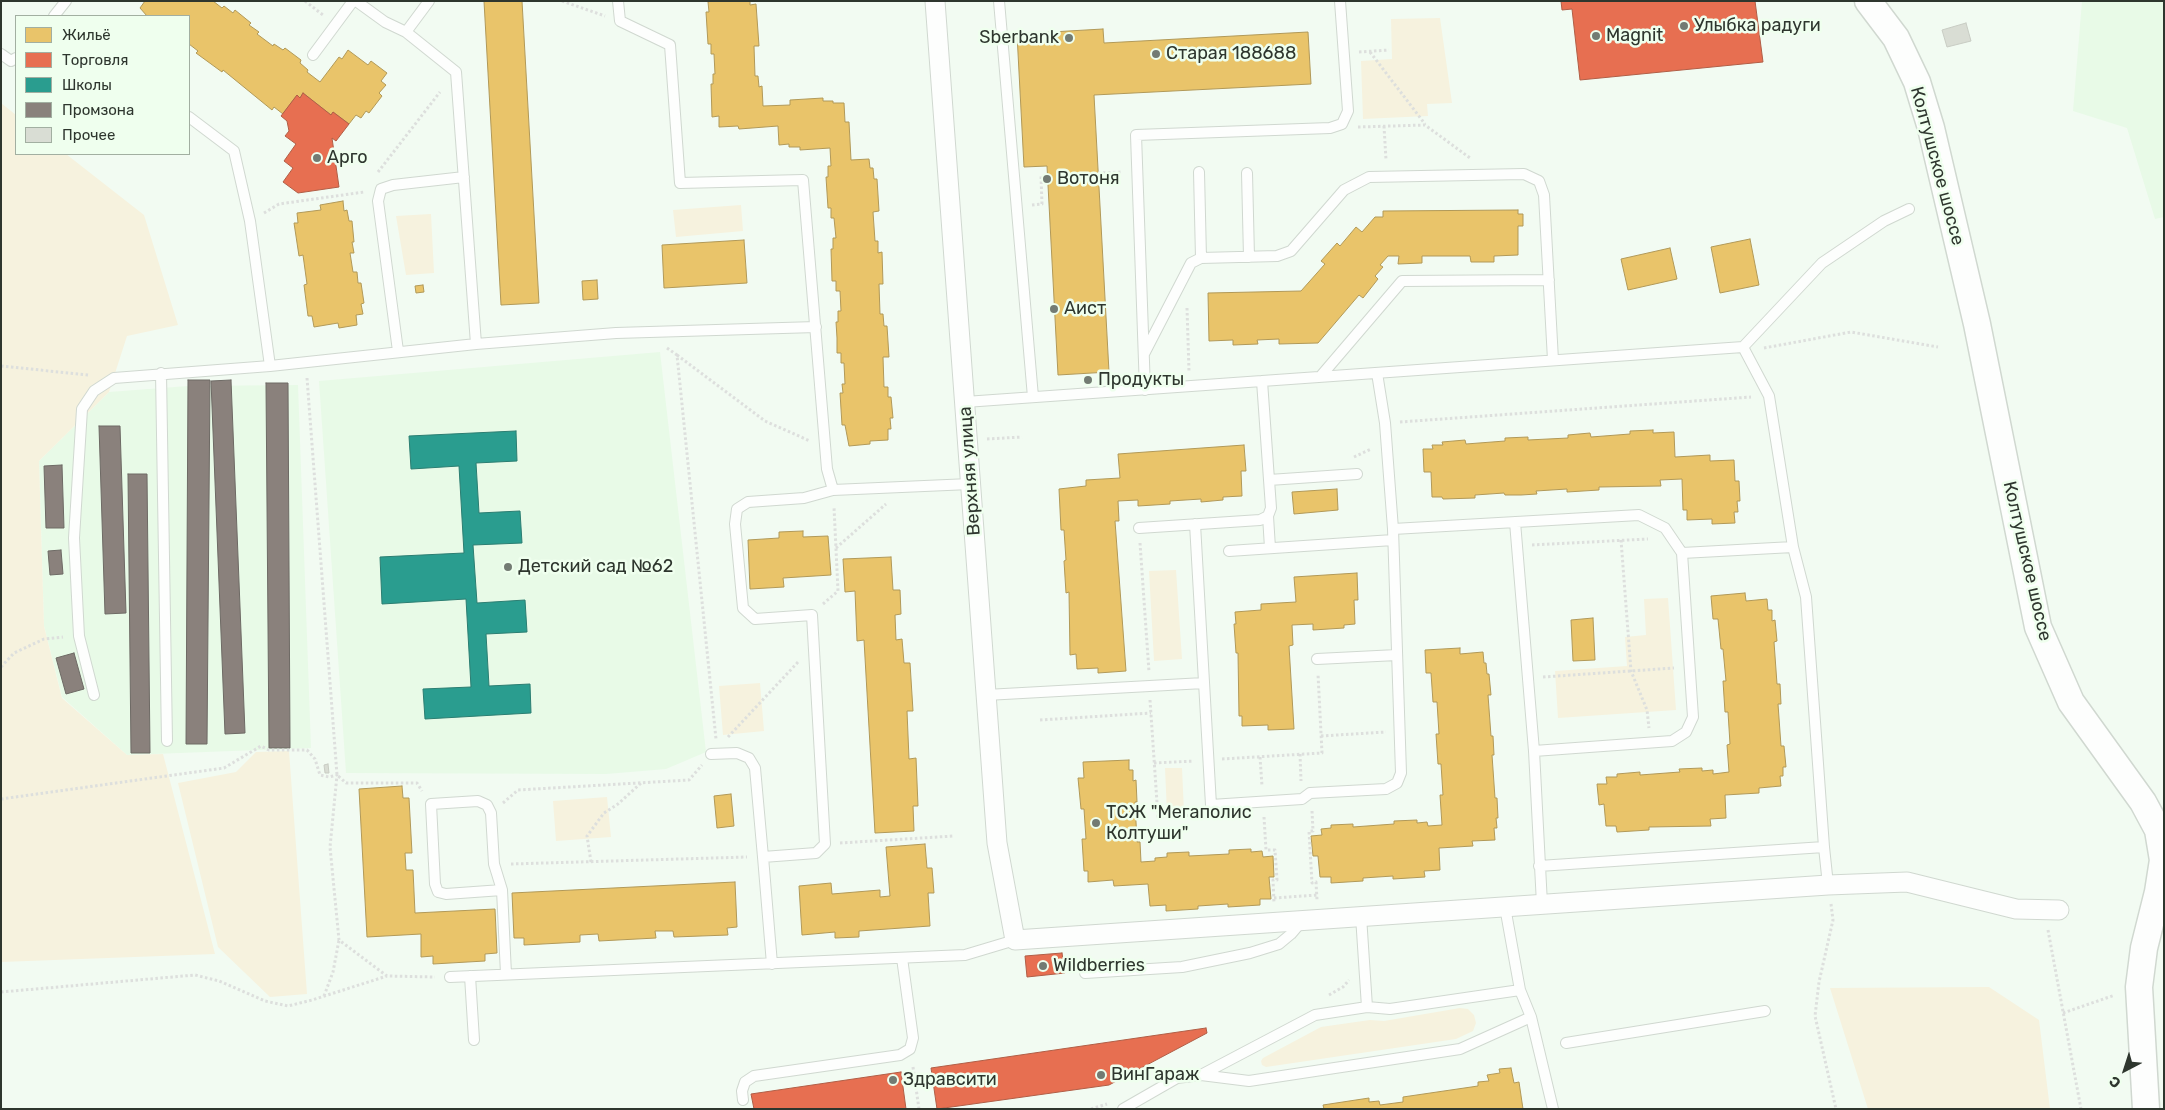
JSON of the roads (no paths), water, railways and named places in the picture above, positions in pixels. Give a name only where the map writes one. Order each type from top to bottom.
[{"type":"main road","name":"Колтушское шоссе","points":[[1868,1],[1896,38],[1916,82],[1931,128],[1977,324],[2038,627],[2071,702],[2143,802],[2158,830],[2163,860],[2158,892],[2144,948],[2139,987],[2146,1109]]},
{"type":"street","points":[[936,2],[942,1]]},
{"type":"street","name":"Верхняя улица","points":[[936,2],[997,843],[1015,940]]},
{"type":"street","points":[[1015,940],[1828,885],[1907,882],[2016,909],[2052,910]]},
{"type":"lane","points":[[56,15],[66,1]]},
{"type":"lane","points":[[313,55],[355,1],[385,22],[406,32],[456,72],[476,344]]},
{"type":"lane","points":[[406,32],[429,1]]},
{"type":"lane","points":[[618,1],[620,21],[670,45],[680,183],[803,180],[827,469],[833,490]]},
{"type":"lane","points":[[999,1],[1033,397]]},
{"type":"lane","points":[[1145,390],[1136,136],[1330,128],[1342,124],[1348,112],[1340,1]]},
{"type":"lane","points":[[1,54],[11,61],[15,59]]},
{"type":"lane","points":[[190,118],[234,151],[250,221],[270,366]]},
{"type":"lane","points":[[1199,172],[1201,258]]},
{"type":"lane","points":[[1247,173],[1249,257]]},
{"type":"lane","points":[[1144,354],[1191,263],[1201,258],[1276,256],[1291,251],[1344,190],[1369,177],[1524,174],[1539,181],[1544,195],[1553,360]]},
{"type":"lane","points":[[398,351],[378,201],[381,189],[393,185],[464,177]]},
{"type":"lane","points":[[965,402],[1743,347],[1822,264],[1884,221],[1909,209]]},
{"type":"lane","points":[[1320,377],[1402,281],[1549,280]]},
{"type":"lane","points":[[94,695],[79,636],[74,538],[82,409],[94,391],[114,378],[270,366],[398,351],[616,333],[816,327]]},
{"type":"lane","points":[[1743,347],[1769,396],[1793,547],[1806,597],[1828,885]]},
{"type":"lane","points":[[161,373],[167,741]]},
{"type":"lane","points":[[1194,524],[1211,804],[1302,799],[1310,793],[1386,789],[1397,784],[1401,773],[1393,534],[1385,423],[1377,373]]},
{"type":"lane","points":[[1262,381],[1271,508],[1268,516],[1270,548]]},
{"type":"lane","points":[[1269,480],[1356,474]]},
{"type":"lane","points":[[763,857],[816,853],[824,844],[812,615],[755,619],[743,608],[735,524],[738,509],[748,502],[804,498],[833,490],[970,484]]},
{"type":"lane","points":[[1229,551],[1515,522],[1639,515],[1665,528],[1682,553],[1693,717],[1686,732],[1672,741],[1534,751]]},
{"type":"lane","points":[[1139,528],[1260,520],[1268,516]]},
{"type":"lane","points":[[1515,522],[1534,751],[1542,904]]},
{"type":"lane","points":[[1682,553],[1793,547]]},
{"type":"lane","points":[[1317,659],[1397,655]]},
{"type":"lane","points":[[986,695],[1204,683]]},
{"type":"lane","points":[[714,751],[737,753],[748,758],[755,768],[772,964]]},
{"type":"lane","points":[[502,890],[446,894],[438,892],[435,884],[431,804],[478,801],[487,805],[491,813],[494,864],[502,890],[506,974]]},
{"type":"lane","points":[[1539,866],[1824,847]]},
{"type":"lane","points":[[1505,907],[1520,990],[1531,1017],[1553,1109]]},
{"type":"lane","points":[[1361,916],[1367,1007]]},
{"type":"lane","points":[[1085,973],[1182,967],[1250,953],[1279,944],[1303,920]]},
{"type":"lane","points":[[450,977],[965,955],[1015,940]]},
{"type":"lane","points":[[743,1100],[744,1082],[754,1076],[900,1055],[910,1049],[913,1038],[902,958]]},
{"type":"lane","points":[[470,976],[474,1040]]},
{"type":"lane","points":[[1201,1074],[1315,1015],[1367,1007],[1390,1009],[1520,990]]},
{"type":"lane","points":[[1566,1043],[1765,1011]]},
{"type":"lane","points":[[1123,1109],[1177,1078],[1201,1074],[1249,1081],[1460,1049],[1531,1017]]},
{"type":"place","name":"Улыбка радуги","points":[[1684,26]]},
{"type":"place","name":"Magnit","points":[[1596,36]]},
{"type":"place","name":"Sberbank","points":[[1069,38]]},
{"type":"place","name":"Старая 188688","points":[[1156,54]]},
{"type":"place","name":"Арго","points":[[317,158]]},
{"type":"place","name":"Вотоня","points":[[1047,179]]},
{"type":"place","name":"Аист","points":[[1054,309]]},
{"type":"place","name":"Продукты","points":[[1088,380]]},
{"type":"place","name":"Детский сад №62","points":[[508,567]]},
{"type":"place","name":"ТСЖ \"Мегаполис Колтуши\"","points":[[1096,823]]},
{"type":"place","name":"Wildberries","points":[[1043,966]]},
{"type":"place","name":"ВинГараж","points":[[1101,1075]]},
{"type":"place","name":"Здравсити","points":[[893,1080]]}]
